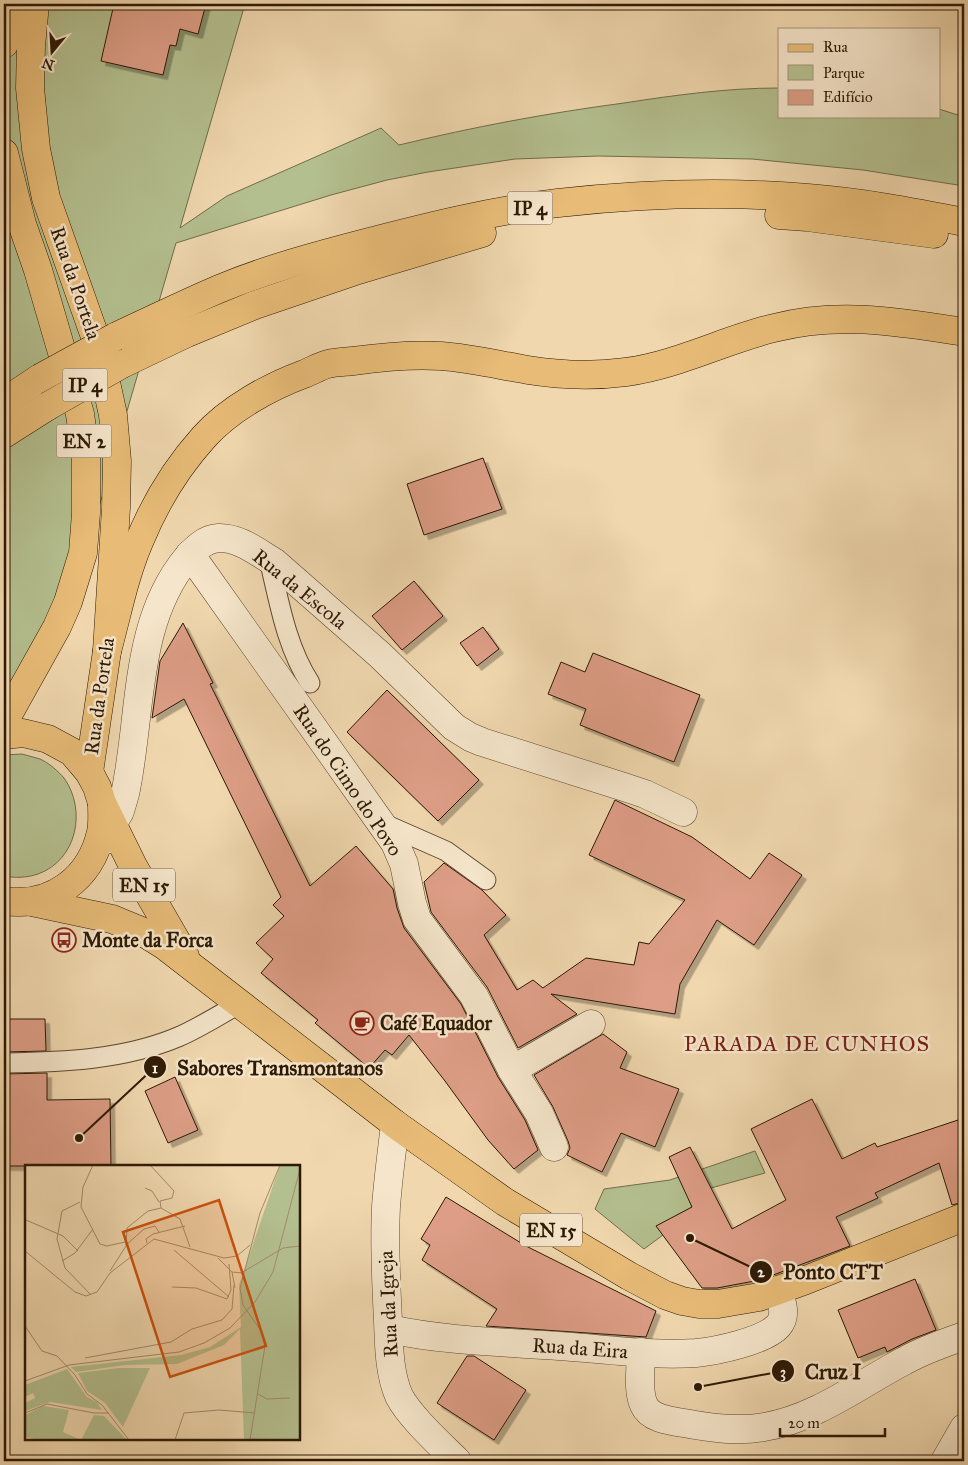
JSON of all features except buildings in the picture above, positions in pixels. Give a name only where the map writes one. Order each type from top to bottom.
[{"type":"main road","points":[[4,44],[11,4]]},
{"type":"main road","name":"Rua da Portela","points":[[35,4],[30,88],[36,149],[46,198],[98,345],[115,431],[118,461],[107,651],[89,772]]},
{"type":"main road","name":"Rua da Portela","points":[[4,153],[15,201],[38,270],[80,414],[86,458],[83,553],[68,602],[57,628],[4,722]]},
{"type":"main road","name":"IP 4","points":[[4,402],[40,378],[115,337],[219,289],[281,267],[431,226],[556,203],[613,198],[754,195],[809,198],[884,207],[964,222]]},
{"type":"main road","name":"IP 4","points":[[4,434],[48,406],[122,364],[187,333],[247,309],[358,270],[472,235],[568,218],[647,212],[729,212],[797,216],[933,234],[964,240]]},
{"type":"main road","points":[[107,651],[126,576],[139,542],[154,510],[181,466],[205,435],[239,406],[280,383],[328,364],[384,356],[440,356],[548,372],[575,374],[625,372],[668,364],[774,328],[814,320],[850,318],[895,321],[964,332]]},
{"type":"main road","points":[[4,734],[22,733],[48,739],[72,752],[89,772],[97,786],[107,814]]},
{"type":"main road","name":"EN 15","points":[[107,814],[190,966]]},
{"type":"main road","points":[[4,901],[16,903],[32,902],[58,893],[79,877],[94,855]]},
{"type":"main road","name":"EN 15","points":[[32,902],[95,915],[126,925],[153,938],[395,1124],[505,1202],[629,1276],[665,1295],[682,1301],[718,1304],[759,1296],[964,1217]]},
{"type":"street","name":"Rua da Escola","points":[[94,855],[107,814],[120,811],[129,777],[147,649],[156,616],[173,578],[190,554],[195,548],[208,540],[220,538],[235,541],[254,549],[307,590],[380,655],[462,733],[482,742],[644,794],[683,812]]},
{"type":"street","name":"Rua do Cimo do Povo","points":[[190,554],[401,854],[417,919],[474,996],[512,1070],[539,1112],[554,1147]]},
{"type":"street","points":[[512,1070],[591,1024]]},
{"type":"street","name":"Rua da Igreja","points":[[395,1124],[386,1207],[386,1280],[394,1381],[399,1395],[415,1417],[457,1461]]},
{"type":"street","points":[[641,1352],[678,1354],[707,1352],[733,1347],[766,1335],[779,1325],[783,1318],[784,1310],[778,1290]]},
{"type":"street","name":"Rua da Eira","points":[[389,1329],[416,1335],[461,1340],[641,1352],[642,1398],[648,1411],[655,1416],[672,1421],[724,1429],[762,1428],[809,1413],[906,1360],[964,1336]]},
{"type":"street","points":[[945,1461],[964,1428]]},
{"type":"lane","points":[[268,559],[290,643],[310,683]]},
{"type":"lane","points":[[378,821],[446,851],[486,880]]},
{"type":"lane","points":[[4,1063],[71,1062],[111,1056],[145,1048],[178,1037],[239,1004]]},
{"type":"green space","points":[[4,4],[245,4],[180,228],[227,196],[381,128],[399,145],[483,126],[567,111],[682,95],[740,89],[778,88],[778,118],[940,118],[940,109],[964,117],[964,186],[863,170],[752,159],[598,156],[515,159],[387,180],[331,195],[176,243],[62,634],[4,713]]},
{"type":"green space","points":[[22,754],[38,758],[53,767],[64,778],[71,791],[76,819],[74,833],[62,858],[38,874],[12,877],[4,876],[4,755]]},
{"type":"green space","points":[[755,1151],[765,1173],[711,1188],[689,1200],[692,1207],[657,1226],[663,1235],[644,1249],[595,1209],[604,1189],[670,1180]]},
{"type":"place","name":"Monte da Forca","points":[[64,940]]},
{"type":"place","name":"Café Equador","points":[[362,1023]]},
{"type":"place","name":"Sabores Transmontanos","points":[[79,1138]]},
{"type":"place","name":"Ponto CTT","points":[[690,1238]]},
{"type":"place","name":"Cruz I","points":[[698,1387]]},
{"type":"district","name":"PARADA DE CUNHOS","points":[[807,1043]]}]
